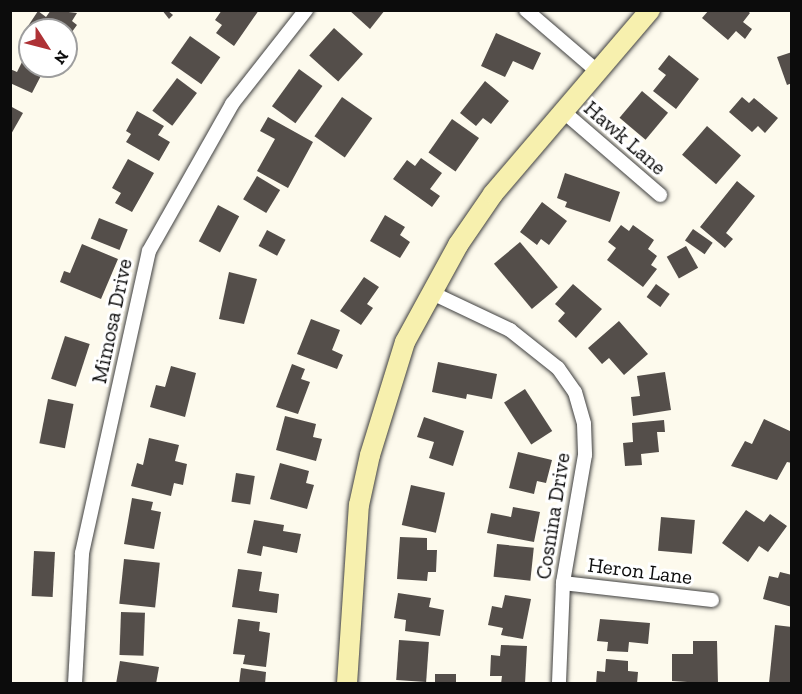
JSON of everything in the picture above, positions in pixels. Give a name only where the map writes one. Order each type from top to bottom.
[{"type":"main road","points":[[347,684],[354,559],[370,455],[405,342],[430,292],[493,194],[650,10]]},
{"type":"street","name":"Mimosa Drive","points":[[75,684],[82,553],[149,251],[232,104],[306,10]]},
{"type":"street","points":[[526,10],[598,72]]},
{"type":"street","name":"Hawk Lane","points":[[564,112],[660,195]]},
{"type":"street","name":"Cosnina Drive","points":[[430,292],[510,330],[558,368],[574,392],[584,424],[585,455],[563,583],[558,684]]},
{"type":"street","name":"Heron Lane","points":[[563,583],[712,600]]},
{"type":"building","points":[[51,10],[77,13],[74,18],[33,18],[38,11],[46,17]]},
{"type":"building","points":[[162,10],[167,10],[173,15],[169,19]]},
{"type":"building","points":[[222,10],[259,10],[234,46],[216,33],[222,25],[215,20]]},
{"type":"building","points":[[349,10],[385,10],[370,29]]},
{"type":"building","points":[[709,10],[747,10],[750,13],[743,22],[752,29],[745,39],[736,31],[728,40],[702,18]]},
{"type":"building","points":[[334,28],[363,54],[338,82],[309,55]]},
{"type":"building","points":[[496,33],[541,53],[533,70],[513,61],[505,77],[481,66]]},
{"type":"building","points":[[190,36],[220,57],[201,84],[171,63]]},
{"type":"building","points":[[792,52],[792,83],[787,85],[777,57]]},
{"type":"building","points":[[669,55],[699,79],[676,109],[653,91],[666,75],[658,69]]},
{"type":"building","points":[[10,69],[17,72],[18,70],[18,78],[40,78],[32,93],[10,83]]},
{"type":"building","points":[[299,69],[322,86],[295,123],[272,106]]},
{"type":"building","points":[[177,78],[197,93],[172,126],[152,111]]},
{"type":"building","points":[[485,81],[509,101],[491,124],[483,118],[476,126],[460,113]]},
{"type":"building","points":[[642,91],[668,113],[646,140],[620,118]]},
{"type":"building","points":[[342,97],[372,118],[345,158],[314,136]]},
{"type":"building","points":[[742,97],[749,103],[754,98],[778,118],[765,133],[758,126],[752,132],[729,112]]},
{"type":"building","points":[[10,106],[23,113],[10,136]]},
{"type":"building","points":[[137,111],[164,126],[158,135],[170,142],[159,161],[126,142],[131,134],[126,131]]},
{"type":"building","points":[[268,117],[313,142],[288,188],[257,171],[275,139],[260,131]]},
{"type":"building","points":[[452,119],[479,138],[456,172],[428,153]]},
{"type":"building","points":[[707,126],[741,156],[716,184],[682,155]]},
{"type":"building","points":[[421,158],[442,173],[430,189],[440,196],[432,207],[393,179],[407,160],[415,166]]},
{"type":"building","points":[[128,159],[154,173],[132,212],[115,203],[121,193],[112,188]]},
{"type":"building","points":[[565,173],[620,192],[610,222],[565,207],[567,202],[557,198]]},
{"type":"building","points":[[257,176],[280,190],[266,213],[243,199]]},
{"type":"building","points":[[737,181],[755,196],[726,233],[733,239],[725,248],[700,227]]},
{"type":"building","points":[[542,202],[567,221],[549,245],[541,239],[537,245],[520,232]]},
{"type":"building","points":[[218,205],[239,216],[220,252],[199,241]]},
{"type":"building","points":[[385,215],[405,227],[400,235],[410,242],[400,258],[370,241]]},
{"type":"building","points":[[99,218],[128,230],[120,250],[91,238]]},
{"type":"building","points":[[621,225],[629,231],[633,225],[654,240],[648,249],[657,256],[651,265],[657,269],[643,287],[607,260],[616,248],[608,242]]},
{"type":"building","points":[[693,229],[713,243],[705,254],[685,240]]},
{"type":"building","points":[[267,230],[286,240],[277,256],[259,246]]},
{"type":"building","points":[[520,242],[558,287],[532,309],[494,264]]},
{"type":"building","points":[[82,244],[118,259],[101,299],[60,282],[64,271],[70,273]]},
{"type":"building","points":[[686,246],[698,268],[679,279],[667,257]]},
{"type":"building","points":[[229,272],[257,279],[244,324],[219,319]]},
{"type":"building","points":[[364,277],[379,287],[367,304],[373,308],[361,325],[340,311]]},
{"type":"building","points":[[573,284],[602,309],[576,338],[558,321],[565,313],[555,304]]},
{"type":"building","points":[[656,284],[670,294],[660,307],[647,297]]},
{"type":"building","points":[[311,319],[340,330],[332,350],[343,355],[337,369],[297,354]]},
{"type":"building","points":[[619,321],[648,354],[624,375],[609,358],[602,364],[588,348]]},
{"type":"building","points":[[65,336],[90,344],[76,387],[51,379]]},
{"type":"building","points":[[438,362],[497,374],[492,399],[467,394],[466,399],[432,392]]},
{"type":"building","points":[[292,364],[305,369],[301,379],[310,382],[298,414],[276,407]]},
{"type":"building","points":[[171,366],[196,373],[185,417],[150,407],[156,385],[165,387]]},
{"type":"building","points":[[665,372],[671,410],[633,416],[631,397],[640,396],[637,376]]},
{"type":"building","points":[[525,389],[552,431],[531,445],[504,403]]},
{"type":"building","points":[[48,399],[74,404],[65,448],[39,443]]},
{"type":"building","points":[[285,416],[316,424],[313,437],[322,439],[316,461],[276,450]]},
{"type":"building","points":[[424,417],[464,431],[453,466],[429,458],[434,442],[417,437]]},
{"type":"building","points":[[764,419],[792,432],[792,463],[787,462],[777,480],[731,466],[745,441],[752,444]]},
{"type":"building","points":[[664,420],[665,432],[657,432],[659,452],[641,454],[642,465],[625,466],[623,443],[633,442],[632,423]]},
{"type":"building","points":[[149,438],[179,445],[175,461],[187,464],[183,485],[174,483],[171,496],[131,486],[137,463],[143,465]]},
{"type":"building","points":[[518,452],[552,460],[546,483],[537,481],[534,494],[509,488]]},
{"type":"building","points":[[280,463],[309,471],[306,483],[314,485],[307,509],[270,499]]},
{"type":"building","points":[[236,473],[255,476],[250,505],[231,502]]},
{"type":"building","points":[[411,485],[445,493],[436,533],[402,525]]},
{"type":"building","points":[[132,498],[153,502],[151,510],[161,512],[154,549],[124,544]]},
{"type":"building","points":[[513,507],[540,512],[534,542],[487,533],[491,513],[511,517]]},
{"type":"building","points":[[746,510],[764,522],[770,514],[787,526],[768,552],[759,546],[748,562],[722,543]]},
{"type":"building","points":[[661,517],[695,520],[692,554],[658,551]]},
{"type":"building","points":[[254,520],[284,525],[283,531],[301,534],[297,553],[263,546],[261,556],[247,553]]},
{"type":"building","points":[[400,537],[427,538],[427,550],[437,550],[436,572],[428,572],[427,581],[397,579]]},
{"type":"building","points":[[497,544],[534,548],[530,581],[494,577]]},
{"type":"building","points":[[34,551],[55,552],[53,597],[32,596]]},
{"type":"building","points":[[124,559],[160,563],[155,608],[119,604]]},
{"type":"building","points":[[238,569],[262,572],[259,591],[279,594],[277,613],[232,607]]},
{"type":"building","points":[[780,572],[792,575],[792,607],[763,599],[769,576],[778,578]]},
{"type":"building","points":[[398,593],[431,598],[429,607],[444,610],[440,636],[405,631],[406,620],[394,618]]},
{"type":"building","points":[[505,595],[531,599],[523,639],[501,635],[503,628],[488,625],[492,606],[502,608]]},
{"type":"building","points":[[121,612],[145,613],[143,656],[119,655]]},
{"type":"building","points":[[238,619],[260,622],[259,631],[270,633],[266,667],[243,664],[245,655],[233,654]]},
{"type":"building","points":[[600,619],[650,623],[648,644],[629,642],[628,652],[607,651],[608,642],[597,641]]},
{"type":"building","points":[[775,625],[792,627],[792,684],[769,683]]},
{"type":"building","points":[[399,640],[429,642],[426,682],[396,680]]},
{"type":"building","points":[[693,641],[717,641],[718,684],[672,681],[672,654],[693,654]]},
{"type":"building","points":[[501,645],[527,646],[525,684],[501,684],[502,676],[490,676],[491,655],[500,656]]},
{"type":"building","points":[[606,659],[628,661],[628,671],[638,672],[637,684],[596,684],[597,671],[605,672]]},
{"type":"building","points":[[120,661],[159,667],[156,684],[116,684]]},
{"type":"building","points":[[241,668],[266,672],[265,684],[239,684]]},
{"type":"building","points":[[435,674],[456,674],[456,684],[435,684]]}]
